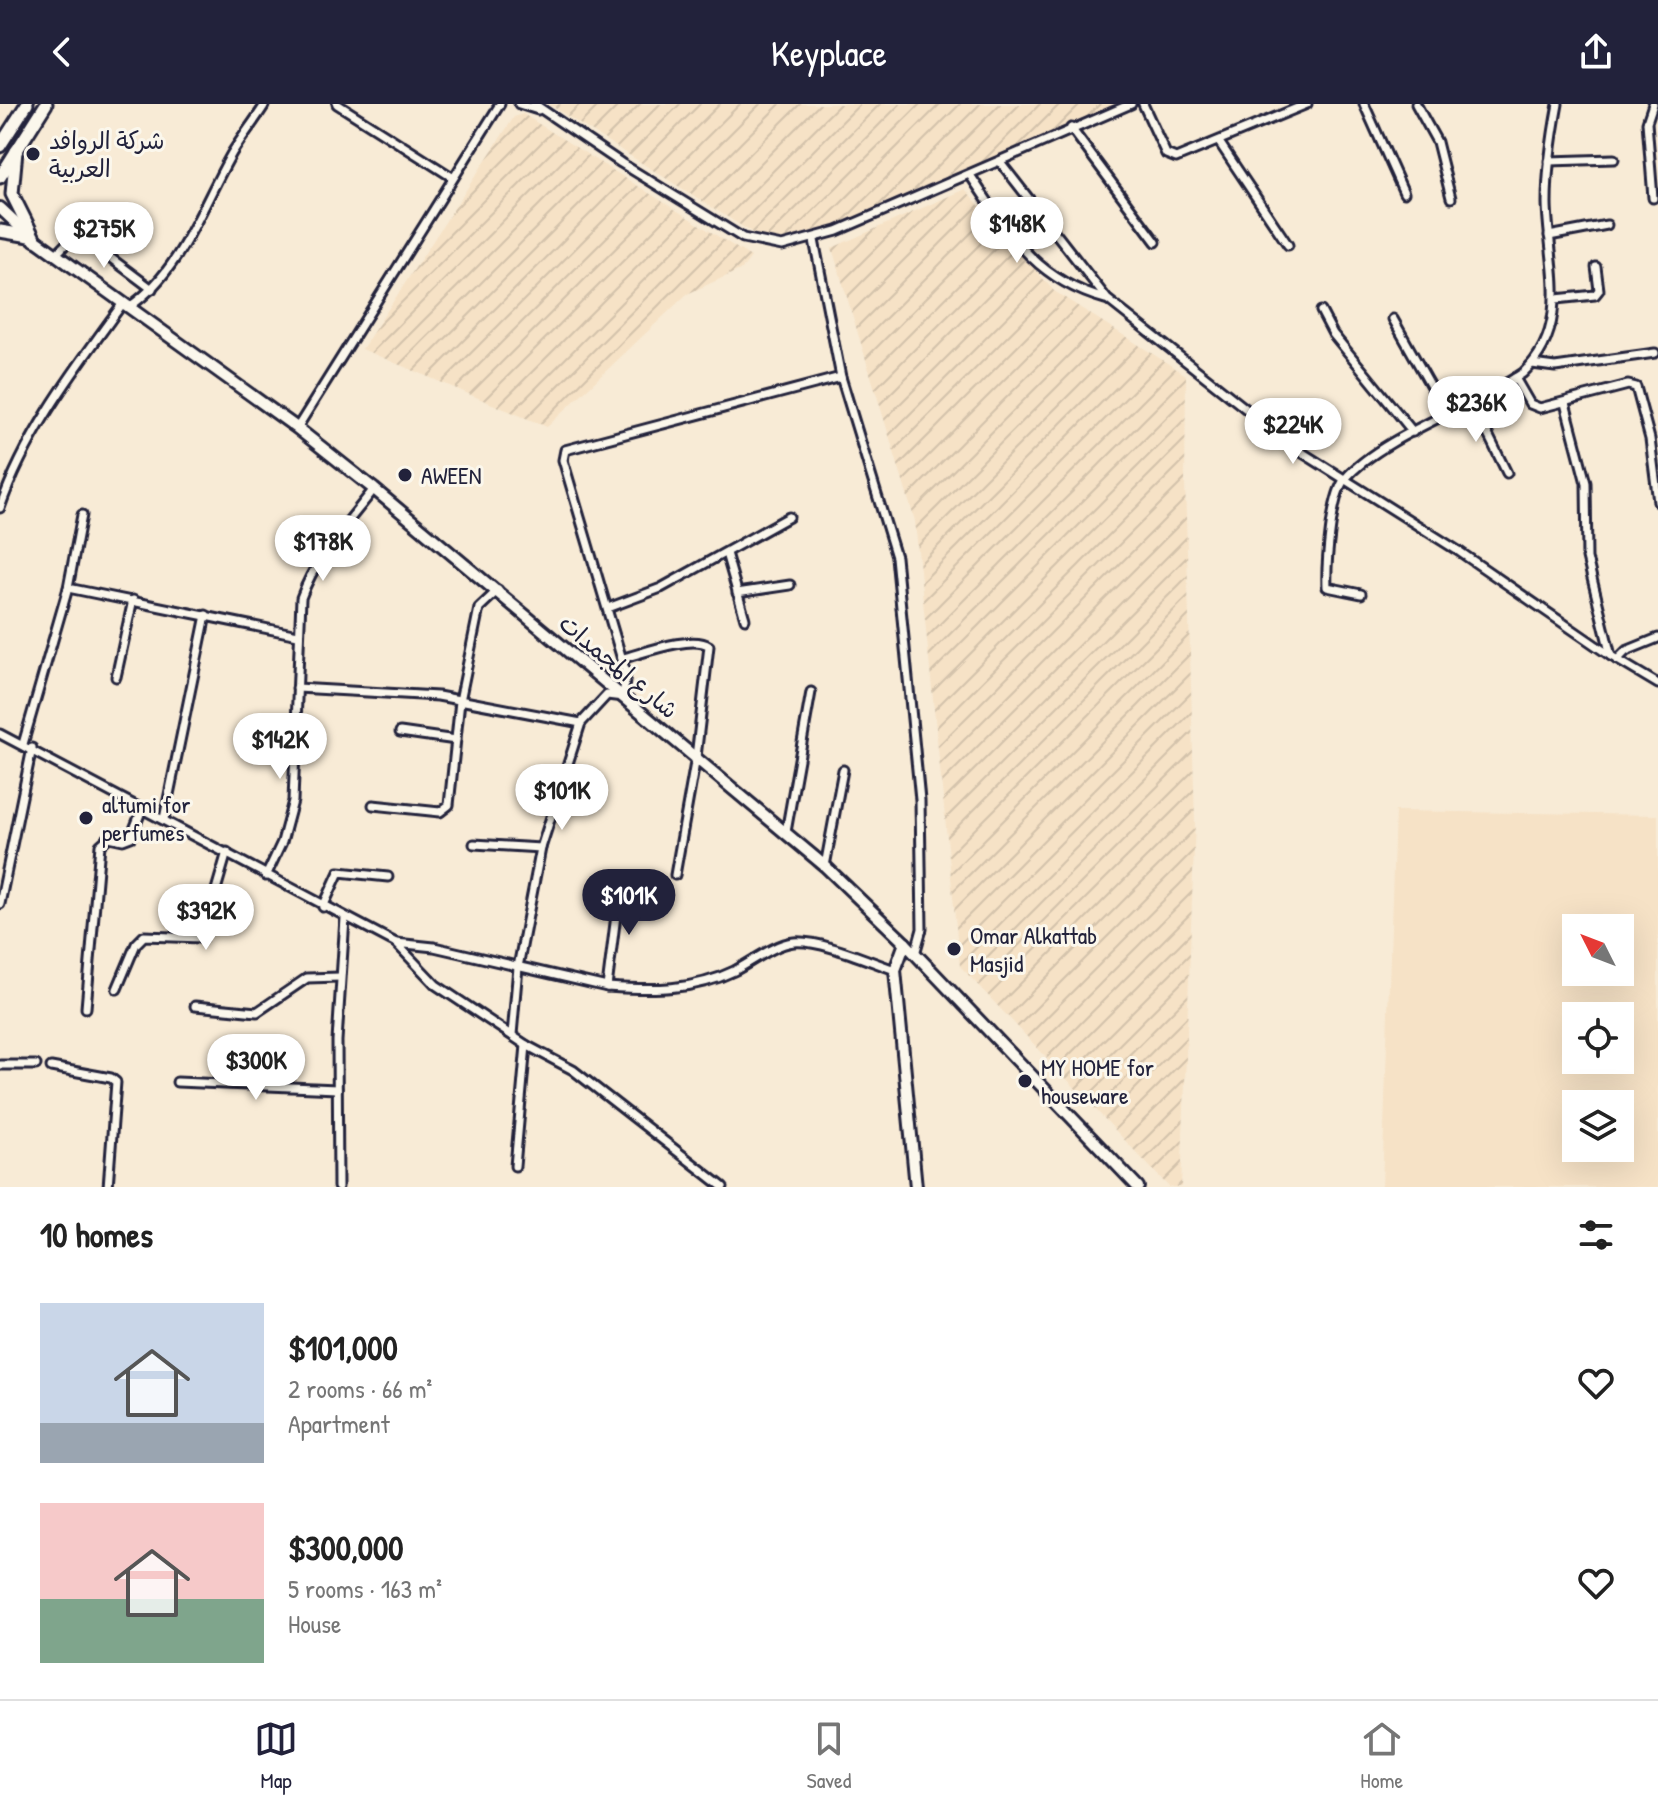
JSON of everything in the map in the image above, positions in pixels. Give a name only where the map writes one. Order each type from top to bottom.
[{"type":"main road","points":[[0,146],[27,104]]},
{"type":"main road","points":[[0,177],[46,104]]},
{"type":"main road","points":[[0,138],[11,129]]},
{"type":"main road","points":[[16,151],[12,194],[30,236]]},
{"type":"main road","name":"شارع المجمدات","points":[[0,208],[30,236]]},
{"type":"main road","name":"شارع المجمدات","points":[[0,219],[56,254],[297,428],[498,590],[786,832],[905,943],[1138,1187]]},
{"type":"main road","points":[[0,231],[30,236]]},
{"type":"main road","points":[[905,943],[895,970],[916,1187]]},
{"type":"street","points":[[337,104],[452,177]]},
{"type":"street","points":[[297,428],[452,177],[501,104]]},
{"type":"street","points":[[519,104],[537,107],[743,238],[782,246],[814,240],[1001,163],[1071,128],[1131,104]]},
{"type":"street","points":[[1143,104],[1171,157],[1182,157],[1307,104]]},
{"type":"street","points":[[1364,104],[1404,193]]},
{"type":"street","points":[[1416,104],[1437,142],[1451,198]]},
{"type":"street","points":[[1361,594],[1334,591],[1327,587],[1334,516],[1344,480],[1413,432],[1515,378],[1532,364],[1553,328],[1556,299],[1549,236],[1549,161],[1558,104]]},
{"type":"street","points":[[1653,104],[1647,122],[1653,198]]},
{"type":"street","points":[[0,508],[18,463],[46,412],[126,305],[152,289],[184,243],[233,151],[264,106]]},
{"type":"street","points":[[1071,128],[1156,242]]},
{"type":"street","points":[[1219,142],[1288,245]]},
{"type":"street","points":[[1549,161],[1614,159]]},
{"type":"street","points":[[1001,163],[1107,299],[1298,450],[1519,590],[1614,658],[1658,684]]},
{"type":"street","points":[[970,175],[1012,237],[1043,269],[1075,291],[1107,299]]},
{"type":"street","points":[[1549,236],[1607,225]]},
{"type":"street","points":[[56,254],[71,239],[80,235],[152,289]]},
{"type":"street","points":[[814,240],[841,377],[896,557],[920,800],[922,929],[915,954]]},
{"type":"street","points":[[1556,299],[1595,295],[1599,290],[1596,267]]},
{"type":"street","points":[[1321,311],[1333,334],[1413,432]]},
{"type":"street","points":[[1393,319],[1447,415]]},
{"type":"street","points":[[1532,364],[1555,367],[1655,353]]},
{"type":"street","points":[[512,1035],[518,967],[541,848],[581,723],[607,695],[623,697],[624,658],[563,460],[565,450],[841,377]]},
{"type":"street","points":[[1515,378],[1534,408],[1632,385],[1638,390],[1654,439],[1658,502]]},
{"type":"street","points":[[1472,402],[1507,473]]},
{"type":"street","points":[[1565,403],[1586,483],[1587,558],[1614,658]]},
{"type":"street","points":[[266,876],[282,842],[293,801],[301,598],[309,575],[374,489]]},
{"type":"street","points":[[23,744],[68,588],[82,515]]},
{"type":"street","points":[[608,608],[661,588],[789,517]]},
{"type":"street","points":[[726,553],[745,619]]},
{"type":"street","points":[[737,593],[790,585]]},
{"type":"street","points":[[68,588],[298,635]]},
{"type":"street","points":[[373,805],[445,810],[449,805],[460,701],[479,608],[498,590]]},
{"type":"street","points":[[116,677],[133,600]]},
{"type":"street","points":[[164,819],[206,615]]},
{"type":"street","points":[[1614,658],[1658,638]]},
{"type":"street","points":[[624,658],[676,644],[703,642],[709,646],[696,757],[675,875]]},
{"type":"street","points":[[297,688],[460,701],[581,723]]},
{"type":"street","points":[[786,832],[811,692]]},
{"type":"street","points":[[400,732],[456,740]]},
{"type":"street","points":[[0,734],[32,748],[323,907],[396,943],[434,947],[607,987],[667,990],[690,987],[721,977],[794,942],[811,943],[895,970]]},
{"type":"street","points":[[0,904],[32,748]]},
{"type":"street","points":[[825,866],[843,770]]},
{"type":"street","points":[[86,1008],[100,845],[109,837],[123,840],[131,837],[142,809]]},
{"type":"street","points":[[474,844],[541,848]]},
{"type":"street","points":[[0,849],[10,852]]},
{"type":"street","points":[[117,989],[136,944],[144,936],[202,938],[227,852]]},
{"type":"street","points":[[323,907],[339,872],[388,877]]},
{"type":"street","points":[[607,987],[620,883]]},
{"type":"street","points":[[338,1187],[337,1089],[345,918]]},
{"type":"street","points":[[396,943],[436,985],[526,1045],[573,1070],[723,1187]]},
{"type":"street","points":[[195,1006],[257,1012],[307,978],[340,977]]},
{"type":"street","points":[[515,1166],[526,1045]]},
{"type":"street","points":[[0,1065],[36,1065]]},
{"type":"street","points":[[51,1067],[111,1078],[116,1082],[108,1187]]},
{"type":"street","points":[[177,1082],[337,1089]]},
{"type":"shaded area","points":[[548,104],[1119,104],[815,234],[767,242]]},
{"type":"shaded area","points":[[523,114],[751,257],[742,269],[687,294],[547,427],[362,349],[514,117]]},
{"type":"shaded area","points":[[965,189],[1054,291],[1186,375],[1185,483],[1195,822],[1181,1187],[1169,1187],[960,966],[915,521],[832,248]]},
{"type":"shaded area","points":[[1395,811],[1658,815],[1658,1187],[1382,1187]]},
{"type":"place","name":"شركة الروافد العربية","points":[[33,154]]},
{"type":"place","name":"AWEEN","points":[[405,475]]},
{"type":"place","name":"altumi for perfumes","points":[[86,818]]},
{"type":"place","name":"Omar Alkattab Masjid","points":[[954,949]]},
{"type":"place","name":"MY HOME for houseware","points":[[1025,1081]]}]
